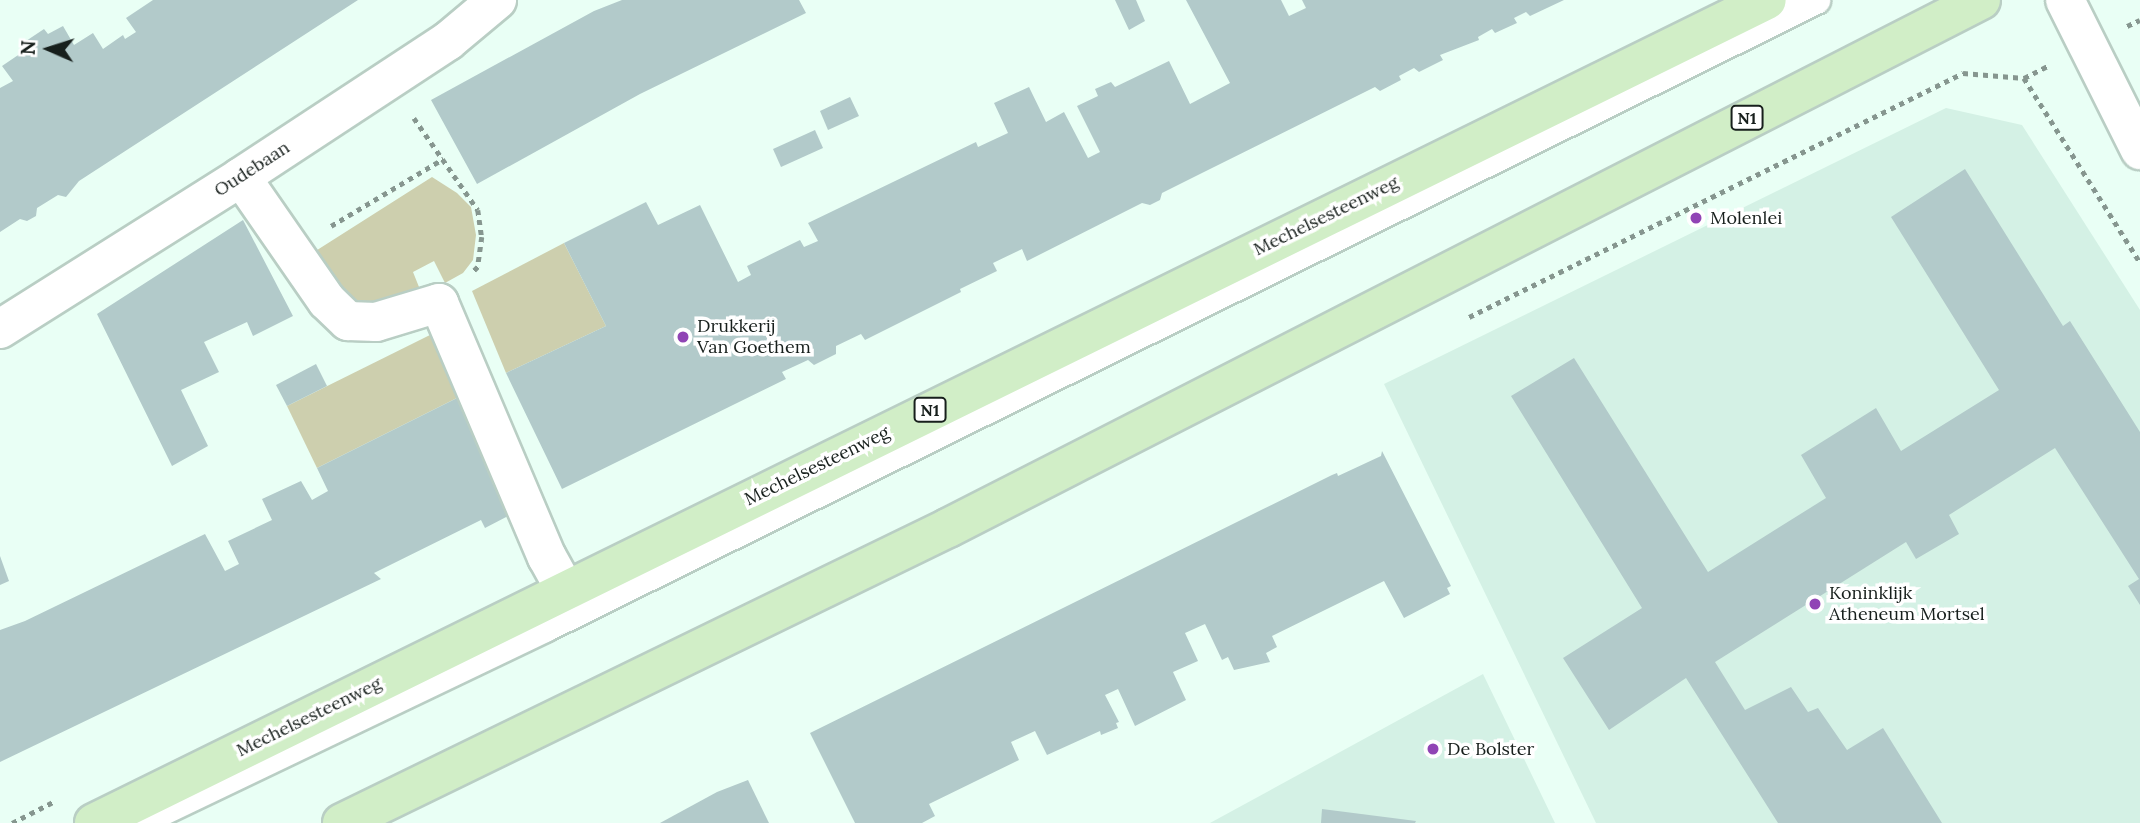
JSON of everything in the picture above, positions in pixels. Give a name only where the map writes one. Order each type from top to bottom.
[{"type":"main road","name":"Mechelsesteenweg","points":[[94,823],[1768,0]]},
{"type":"main road","name":"N1","points":[[342,823],[948,528],[1981,0]]},
{"type":"street","name":"Oudebaan","points":[[0,328],[241,177],[448,41],[497,0]]},
{"type":"street","points":[[2065,0],[2140,150]]},
{"type":"street","points":[[241,177],[327,301],[348,321],[376,322],[439,303],[547,557],[565,590]]},
{"type":"lane","points":[[138,823],[545,628],[1816,0]]},
{"type":"path","points":[[1963,73],[2024,78],[2140,262]]},
{"type":"path","points":[[388,80],[478,210],[482,237],[478,267],[457,292],[439,303]]},
{"type":"path","points":[[292,250],[443,159]]},
{"type":"shaded area","name":"Koninklijk Atheneum Mortsel","points":[[1946,108],[2022,125],[2140,310],[2140,823],[1596,823],[1384,384]]},
{"type":"shaded area","points":[[432,177],[457,193],[471,207],[476,235],[473,260],[463,273],[445,283],[434,261],[413,272],[421,292],[384,309],[347,306],[314,252]]},
{"type":"shaded area","points":[[564,243],[606,326],[506,373],[472,291]]},
{"type":"shaded area","points":[[434,333],[457,398],[317,468],[287,406]]},
{"type":"shaded area","name":"De Bolster","points":[[1483,674],[1555,823],[1210,823]]},
{"type":"building","points":[[153,0],[358,0],[79,181],[66,197],[58,195],[37,208],[36,216],[27,221],[20,219],[0,232],[0,88],[13,81],[2,66],[30,47],[26,41],[44,29],[48,34],[63,26],[74,45],[93,33],[103,49],[123,35],[125,39],[136,32],[126,18]]},
{"type":"building","points":[[622,0],[799,0],[806,13],[640,94],[477,184],[431,100],[594,11]]},
{"type":"building","points":[[1115,0],[1136,0],[1145,21],[1129,30]]},
{"type":"building","points":[[1186,0],[1281,0],[1289,16],[1306,8],[1302,0],[1564,0],[1530,16],[1526,12],[1514,18],[1517,23],[1495,33],[1492,29],[1478,37],[1479,40],[1440,55],[1443,60],[1419,72],[1414,68],[1399,76],[1401,80],[1380,91],[1375,87],[1162,193],[1160,200],[1150,205],[1142,203],[1027,261],[1022,249],[993,263],[997,271],[960,289],[961,292],[865,340],[861,334],[836,346],[836,354],[814,365],[808,360],[782,372],[786,379],[562,489],[506,373],[606,326],[564,243],[646,202],[658,225],[700,205],[738,282],[751,275],[747,266],[800,240],[804,247],[818,241],[808,223],[976,142],[978,147],[1008,133],[994,103],[1029,87],[1046,122],[1064,112],[1088,158],[1100,152],[1077,106],[1098,96],[1095,89],[1111,82],[1115,87],[1169,61],[1190,104],[1230,83]]},
{"type":"building","points":[[850,97],[859,116],[828,130],[820,111]]},
{"type":"building","points":[[815,130],[823,148],[781,167],[773,149]]},
{"type":"building","points":[[1965,169],[2063,326],[2070,321],[2140,432],[2140,605],[2128,586],[2139,579],[2055,448],[1949,515],[1959,534],[1916,559],[1906,542],[1715,662],[1745,710],[1791,687],[1808,712],[1818,708],[1847,750],[1883,728],[1942,823],[1778,823],[1686,678],[1609,730],[1563,658],[1642,608],[1511,396],[1574,358],[1708,572],[1826,498],[1801,455],[1876,408],[1901,451],[1999,390],[1891,217]]},
{"type":"building","points":[[243,220],[293,316],[253,336],[247,322],[204,342],[219,372],[181,390],[208,446],[172,466],[97,314]]},
{"type":"building","points":[[316,364],[327,386],[287,406],[276,385]]},
{"type":"building","points":[[457,398],[514,513],[485,528],[481,520],[374,573],[381,579],[0,762],[0,630],[25,621],[205,534],[225,571],[239,564],[228,541],[272,520],[262,499],[301,481],[312,500],[328,491],[317,468]]},
{"type":"building","points":[[1382,451],[1451,586],[1447,588],[1450,594],[1404,618],[1384,581],[1272,636],[1277,647],[1266,653],[1270,662],[1234,670],[1228,657],[1222,660],[1205,624],[1185,633],[1198,661],[1173,672],[1186,700],[1135,726],[1118,689],[1105,695],[1119,722],[1116,723],[1118,728],[1101,735],[1100,731],[1047,755],[1035,731],[1011,742],[1019,760],[929,804],[935,816],[922,823],[855,823],[810,733],[1332,475],[1337,473],[1338,476],[1381,456]]},
{"type":"building","points":[[0,556],[9,581],[0,585]]},
{"type":"building","points":[[748,780],[769,823],[660,823],[717,792]]},
{"type":"building","points":[[1322,809],[1416,821],[1321,823]]},
{"type":"place","name":"Molenlei","points":[[1696,218]]},
{"type":"place","name":"Drukkerij Van Goethem","points":[[683,337]]},
{"type":"place","name":"Koninklijk Atheneum Mortsel","points":[[1815,604]]},
{"type":"place","name":"De Bolster","points":[[1433,749]]}]
